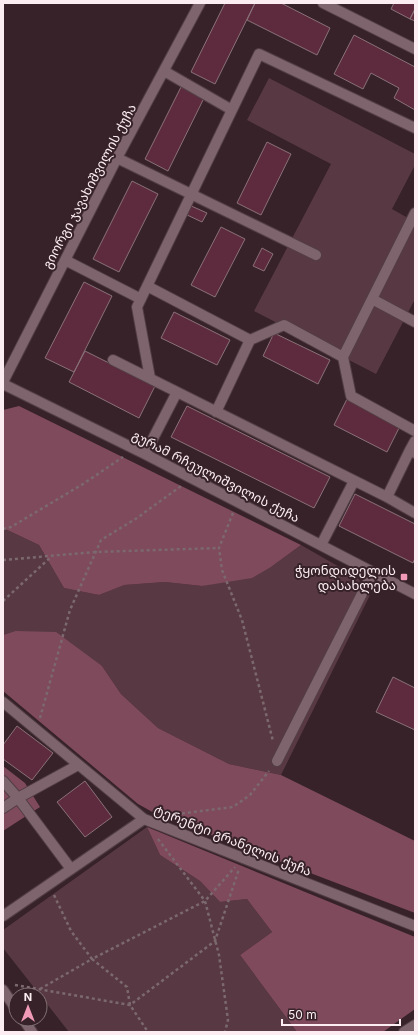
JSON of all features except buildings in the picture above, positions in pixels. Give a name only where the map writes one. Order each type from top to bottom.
[{"type":"street","name":"გიორგი ჯავახიშვილის ქუჩა","points":[[3,383],[117,158],[200,3]]},
{"type":"street","points":[[323,3],[415,49]]},
{"type":"street","points":[[150,378],[137,307],[259,54],[415,128]]},
{"type":"street","points":[[164,71],[232,110]]},
{"type":"street","points":[[117,158],[316,255]]},
{"type":"street","points":[[415,213],[343,357],[351,396],[415,431]]},
{"type":"street","points":[[65,260],[141,299]]},
{"type":"street","points":[[148,286],[250,340]]},
{"type":"street","points":[[372,299],[415,322]]},
{"type":"street","points":[[216,412],[250,340],[284,325],[343,357]]},
{"type":"street","points":[[113,360],[415,513]]},
{"type":"street","name":"გურამ რჩეულიშვილის ქუჩა","points":[[3,383],[192,478],[415,594]]},
{"type":"street","points":[[144,454],[177,392]]},
{"type":"street","points":[[386,497],[413,448]]},
{"type":"street","points":[[321,545],[354,481]]},
{"type":"street","points":[[277,761],[373,572]]},
{"type":"street","name":"ტერენტი გრანელის ქუჩა","points":[[3,702],[144,819],[415,926]]},
{"type":"street","points":[[3,808],[18,798],[78,765]]},
{"type":"street","points":[[3,781],[18,798],[71,870]]},
{"type":"street","points":[[3,916],[144,819]]},
{"type":"street","points":[[404,1032],[415,1025]]},
{"type":"path","points":[[3,529],[10,527],[83,484],[135,449]]},
{"type":"path","points":[[37,730],[70,610],[101,540],[137,518],[192,478]]},
{"type":"path","points":[[166,816],[233,807],[250,795],[277,761],[271,729],[242,620],[222,570],[219,548],[237,502]]},
{"type":"path","points":[[3,560],[95,552],[219,548]]},
{"type":"path","points":[[3,601],[52,556]]},
{"type":"path","points":[[158,838],[205,901],[215,941],[228,1020],[225,1032]]},
{"type":"path","points":[[45,987],[92,959],[205,901],[243,858]]},
{"type":"path","points":[[48,991],[130,1005],[215,941],[243,858]]},
{"type":"path","points":[[49,885],[71,931],[92,959],[127,987],[130,1005],[148,1032]]},
{"type":"shaded area","points":[[269,78],[415,154],[415,165],[392,209],[415,222],[415,299],[376,374],[254,311],[331,164],[247,120]]},
{"type":"shaded area","points":[[19,406],[301,545],[271,567],[252,578],[202,586],[165,582],[124,585],[99,595],[64,588],[39,545],[3,528],[3,410]]},
{"type":"shaded area","points":[[3,528],[39,545],[64,588],[99,595],[123,585],[165,582],[202,586],[271,567],[301,545],[357,577],[370,595],[281,775],[229,764],[158,728],[121,694],[102,666],[15,631],[3,635]]},
{"type":"shaded area","points":[[15,631],[56,632],[102,666],[121,694],[158,728],[229,764],[281,775],[415,841],[415,913],[156,814],[138,804],[3,691],[3,635]]},
{"type":"shaded area","points":[[3,766],[25,783],[40,807],[3,831]]},
{"type":"shaded area","points":[[147,827],[160,855],[200,881],[220,902],[247,899],[272,932],[240,955],[297,1032],[69,1032],[48,1005],[48,987],[34,987],[3,948],[3,930]]},
{"type":"shaded area","points":[[147,827],[415,937],[415,1009],[383,1032],[297,1032],[240,955],[272,932],[247,899],[220,902],[200,881],[160,855]]},
{"type":"place","name":"ჭყონდიდელის დასახლება","points":[[404,577]]}]
